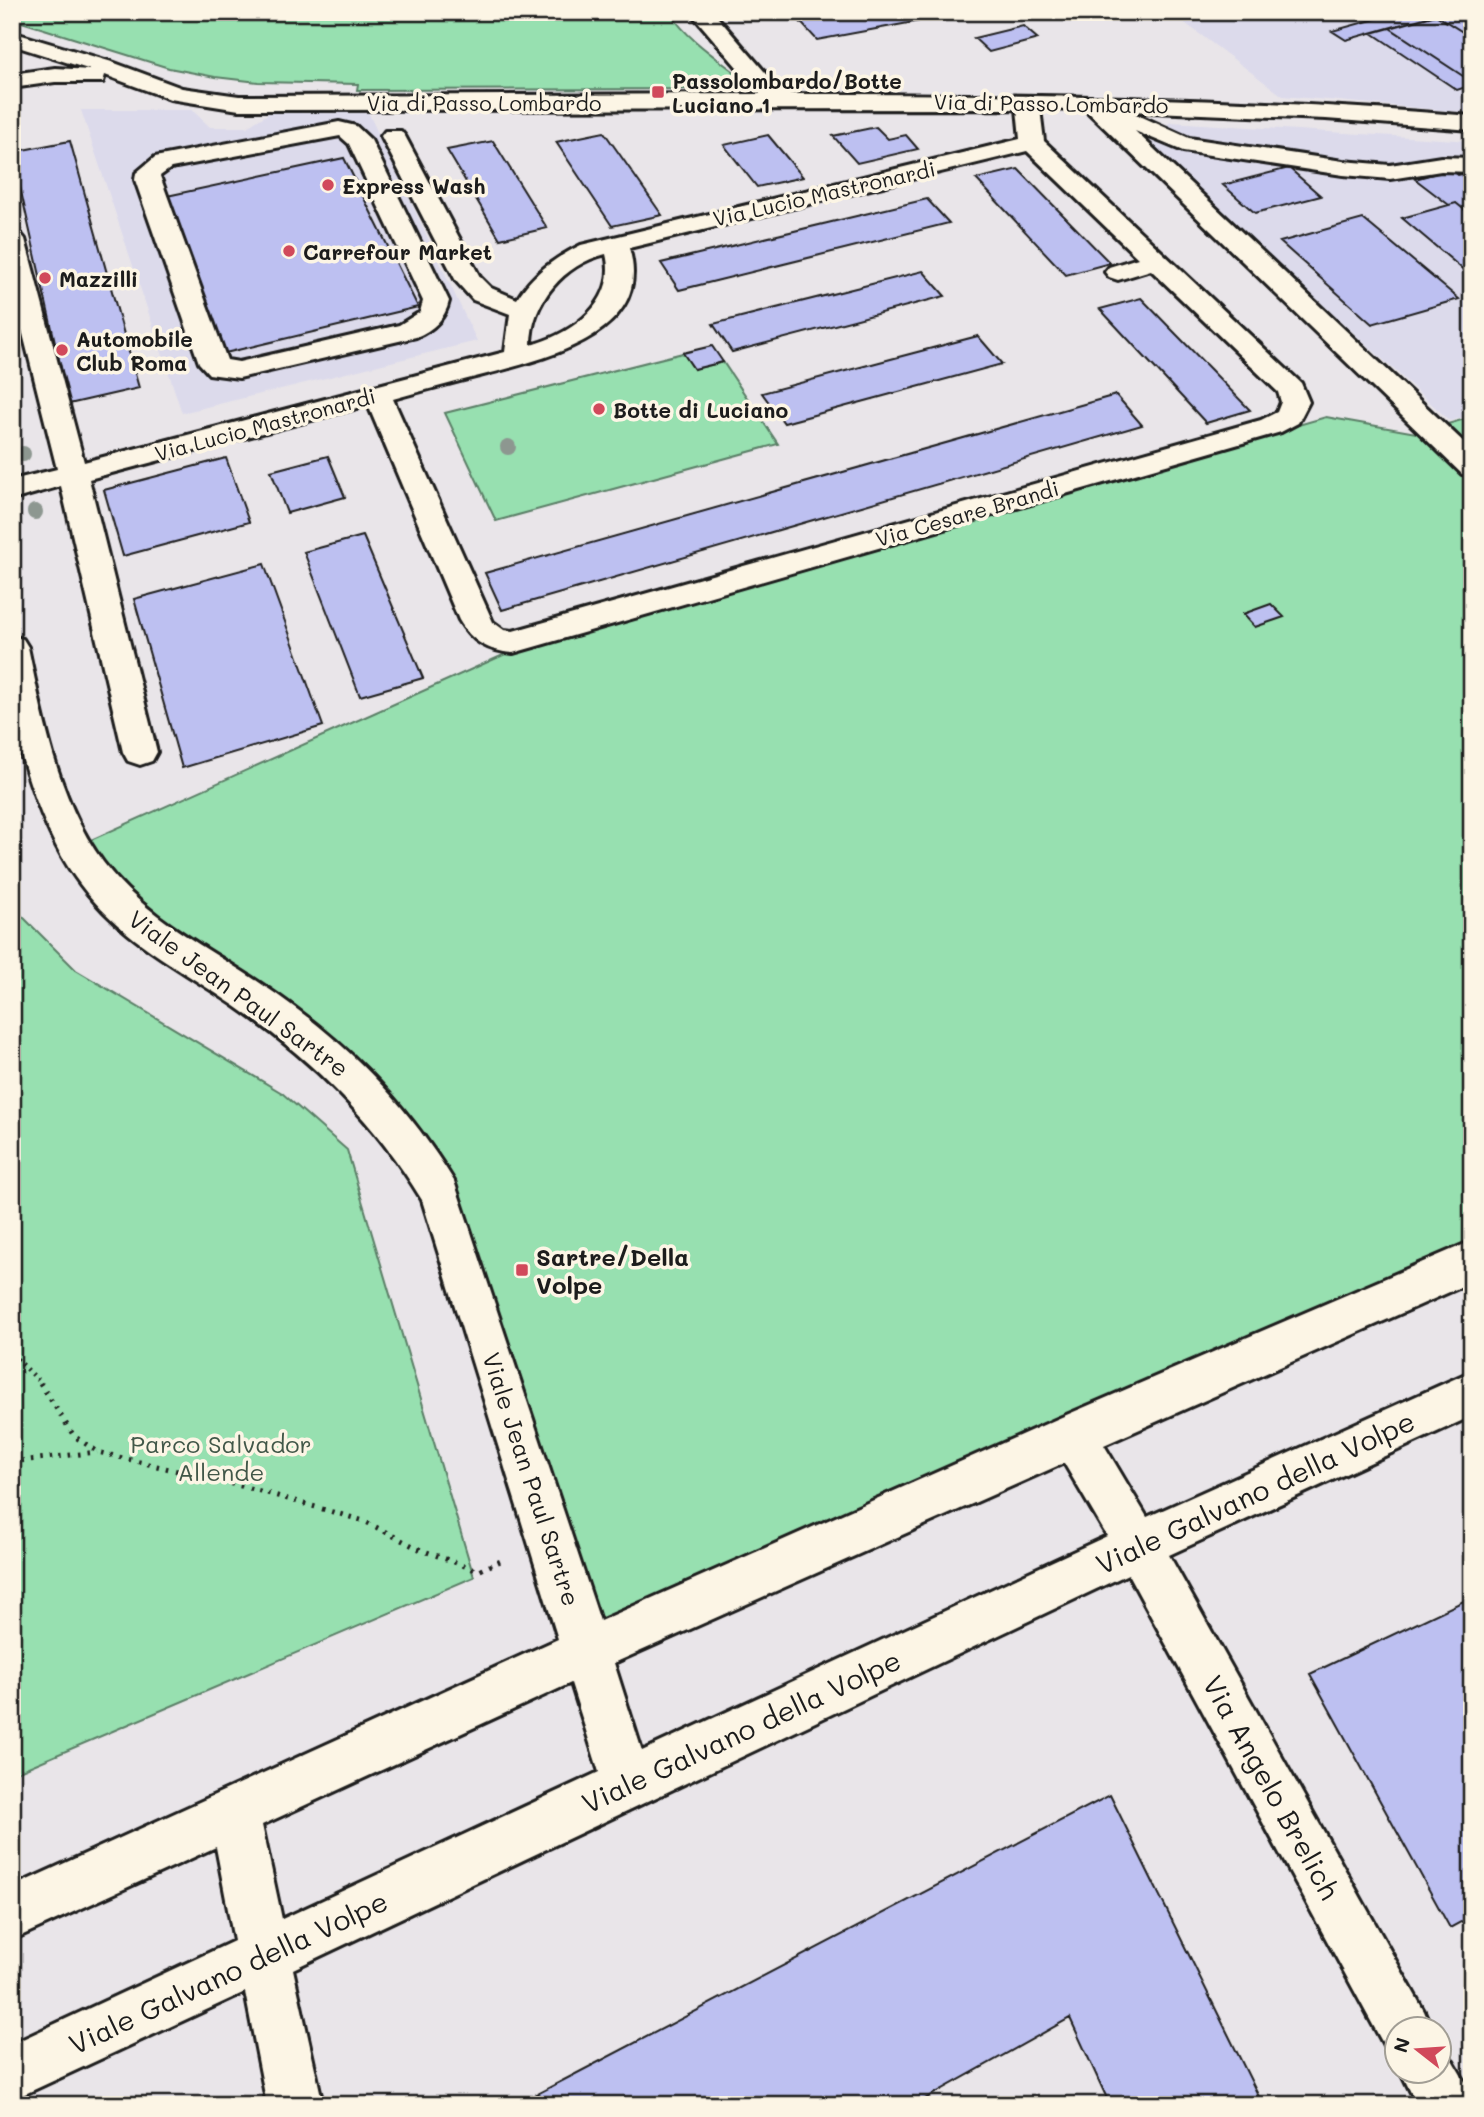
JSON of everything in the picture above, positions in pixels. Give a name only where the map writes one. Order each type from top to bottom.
[{"type":"street","points":[[701,12],[777,100]]},
{"type":"street","name":"Via di Passo Lombardo","points":[[12,38],[104,67],[169,92]]},
{"type":"street","name":"Via di Passo Lombardo","points":[[12,81],[79,75],[124,81],[198,99],[239,103],[777,100],[1091,102],[1313,112],[1472,123]]},
{"type":"street","points":[[1028,102],[1032,143]]},
{"type":"street","points":[[1091,102],[1169,139],[1204,148],[1376,172],[1441,164],[1472,165]]},
{"type":"street","points":[[1091,102],[1472,467]]},
{"type":"street","points":[[214,152],[239,103]]},
{"type":"street","points":[[220,385],[219,368],[239,370],[407,331],[425,322],[435,308],[436,301],[355,135],[348,131],[327,130],[163,162],[148,173],[147,180],[220,385],[234,432]]},
{"type":"street","points":[[393,136],[469,281],[482,293],[523,310],[517,338],[518,357]]},
{"type":"street","name":"Via Lucio Mastronardi","points":[[523,310],[536,289],[557,269],[583,253],[1032,143]]},
{"type":"street","name":"Via Cesare Brandi","points":[[377,394],[480,629],[502,641],[526,640],[1258,430],[1288,417],[1295,402],[1291,389],[1032,143]]},
{"type":"street","points":[[12,239],[74,474],[140,752]]},
{"type":"street","name":"Via Lucio Mastronardi","points":[[12,489],[545,350],[575,335],[607,308],[619,289],[622,276],[615,243]]},
{"type":"street","points":[[1118,272],[1158,260]]},
{"type":"street","name":"Viale Jean Paul Sartre","points":[[12,647],[29,725],[65,827],[101,885],[148,930],[187,958],[250,996],[348,1072],[376,1101],[421,1161],[448,1214],[628,1784]]},
{"type":"street","points":[[12,1914],[586,1651],[1472,1261]]},
{"type":"street","name":"Viale Galvano della Volpe","points":[[12,2073],[1138,1545],[1472,1393]]},
{"type":"street","name":"Via Angelo Brelich","points":[[1073,1435],[1138,1545],[1398,2016]]},
{"type":"street","points":[[234,1812],[295,2105]]},
{"type":"street","points":[[1437,2086],[1447,2105]]},
{"type":"path","points":[[12,1354],[43,1386],[74,1436],[98,1452]]},
{"type":"path","points":[[12,1462],[98,1452],[253,1489],[364,1521],[419,1549],[478,1571],[551,1538]]},
{"type":"shaded area","points":[[1170,12],[1472,12],[1472,113],[1283,96]]},
{"type":"shaded area","points":[[81,110],[192,110],[210,127],[247,127],[274,110],[367,110],[477,341],[182,413]]},
{"type":"shaded area","points":[[1171,122],[1472,141],[1472,415],[1450,421],[1143,140]]},
{"type":"green space","points":[[12,12],[669,12],[695,41],[745,80],[739,86],[724,89],[357,90],[358,84],[258,82],[169,68],[12,19]]},
{"type":"green space","points":[[683,353],[694,369],[723,362],[778,444],[496,521],[445,413]]},
{"type":"green space","points":[[1326,417],[1416,433],[1472,417],[1472,1261],[586,1651],[421,1161],[186,958],[75,847],[510,652]]},
{"type":"green space","name":"Parco Salvador Allende","points":[[12,906],[76,970],[282,1093],[347,1150],[474,1577],[12,1774]]},
{"type":"building","points":[[943,12],[946,16],[817,40],[793,14]]},
{"type":"building","points":[[1401,12],[1445,12],[1346,40],[1332,31]]},
{"type":"building","points":[[1459,12],[1472,20],[1472,38],[1436,15]]},
{"type":"building","points":[[1436,15],[1472,38],[1472,82],[1390,28]]},
{"type":"building","points":[[1023,26],[1038,39],[989,52],[974,38]]},
{"type":"building","points":[[1390,28],[1472,82],[1472,85],[1457,90],[1372,33]]},
{"type":"building","points":[[876,127],[888,139],[906,135],[918,149],[857,163],[833,136]]},
{"type":"building","points":[[604,132],[662,215],[612,226],[556,142]]},
{"type":"building","points":[[768,135],[803,177],[757,187],[724,145]]},
{"type":"building","points":[[70,141],[139,388],[69,404],[12,152]]},
{"type":"building","points":[[493,141],[547,228],[500,239],[447,150]]},
{"type":"building","name":"Carrefour Market","points":[[344,158],[418,307],[225,353],[167,196]]},
{"type":"building","points":[[1289,168],[1321,196],[1255,213],[1223,185]]},
{"type":"building","points":[[1018,169],[1110,263],[1066,275],[976,179]]},
{"type":"building","points":[[1451,169],[1458,175],[1472,172],[1472,216],[1456,203],[1449,205],[1415,179]]},
{"type":"building","points":[[927,199],[949,223],[679,290],[661,263]]},
{"type":"building","points":[[1456,203],[1472,216],[1472,277],[1402,218]]},
{"type":"building","points":[[1363,219],[1459,299],[1372,324],[1280,242]]},
{"type":"building","points":[[923,271],[945,296],[732,352],[713,324]]},
{"type":"building","points":[[1141,298],[1250,410],[1206,423],[1100,309]]},
{"type":"building","points":[[978,336],[1002,364],[784,423],[762,393]]},
{"type":"building","points":[[712,346],[723,362],[694,369],[683,353]]},
{"type":"building","points":[[1116,395],[1142,425],[502,610],[485,573]]},
{"type":"building","points":[[328,456],[345,497],[287,513],[271,471]]},
{"type":"building","points":[[226,458],[249,522],[123,556],[104,490]]},
{"type":"building","points":[[363,536],[423,678],[360,696],[304,552]]},
{"type":"building","points":[[264,564],[323,726],[182,768],[134,599]]},
{"type":"building","points":[[1271,604],[1284,617],[1255,627],[1243,614]]},
{"type":"building","points":[[1472,1597],[1472,1916],[1450,1928],[1310,1674]]},
{"type":"building","points":[[1110,1795],[1263,2105],[1110,2105],[1070,2018],[914,2105],[516,2105]]},
{"type":"place","name":"Passolombardo/Botte Luciano 1","points":[[658,92]]},
{"type":"place","name":"Express Wash","points":[[328,185]]},
{"type":"place","name":"Carrefour Market","points":[[289,251]]},
{"type":"place","name":"Mazzilli","points":[[45,278]]},
{"type":"place","name":"Automobile Club Roma","points":[[62,350]]},
{"type":"place","name":"Botte di Luciano","points":[[599,409]]},
{"type":"place","name":"Sartre/Della Volpe","points":[[522,1270]]}]
